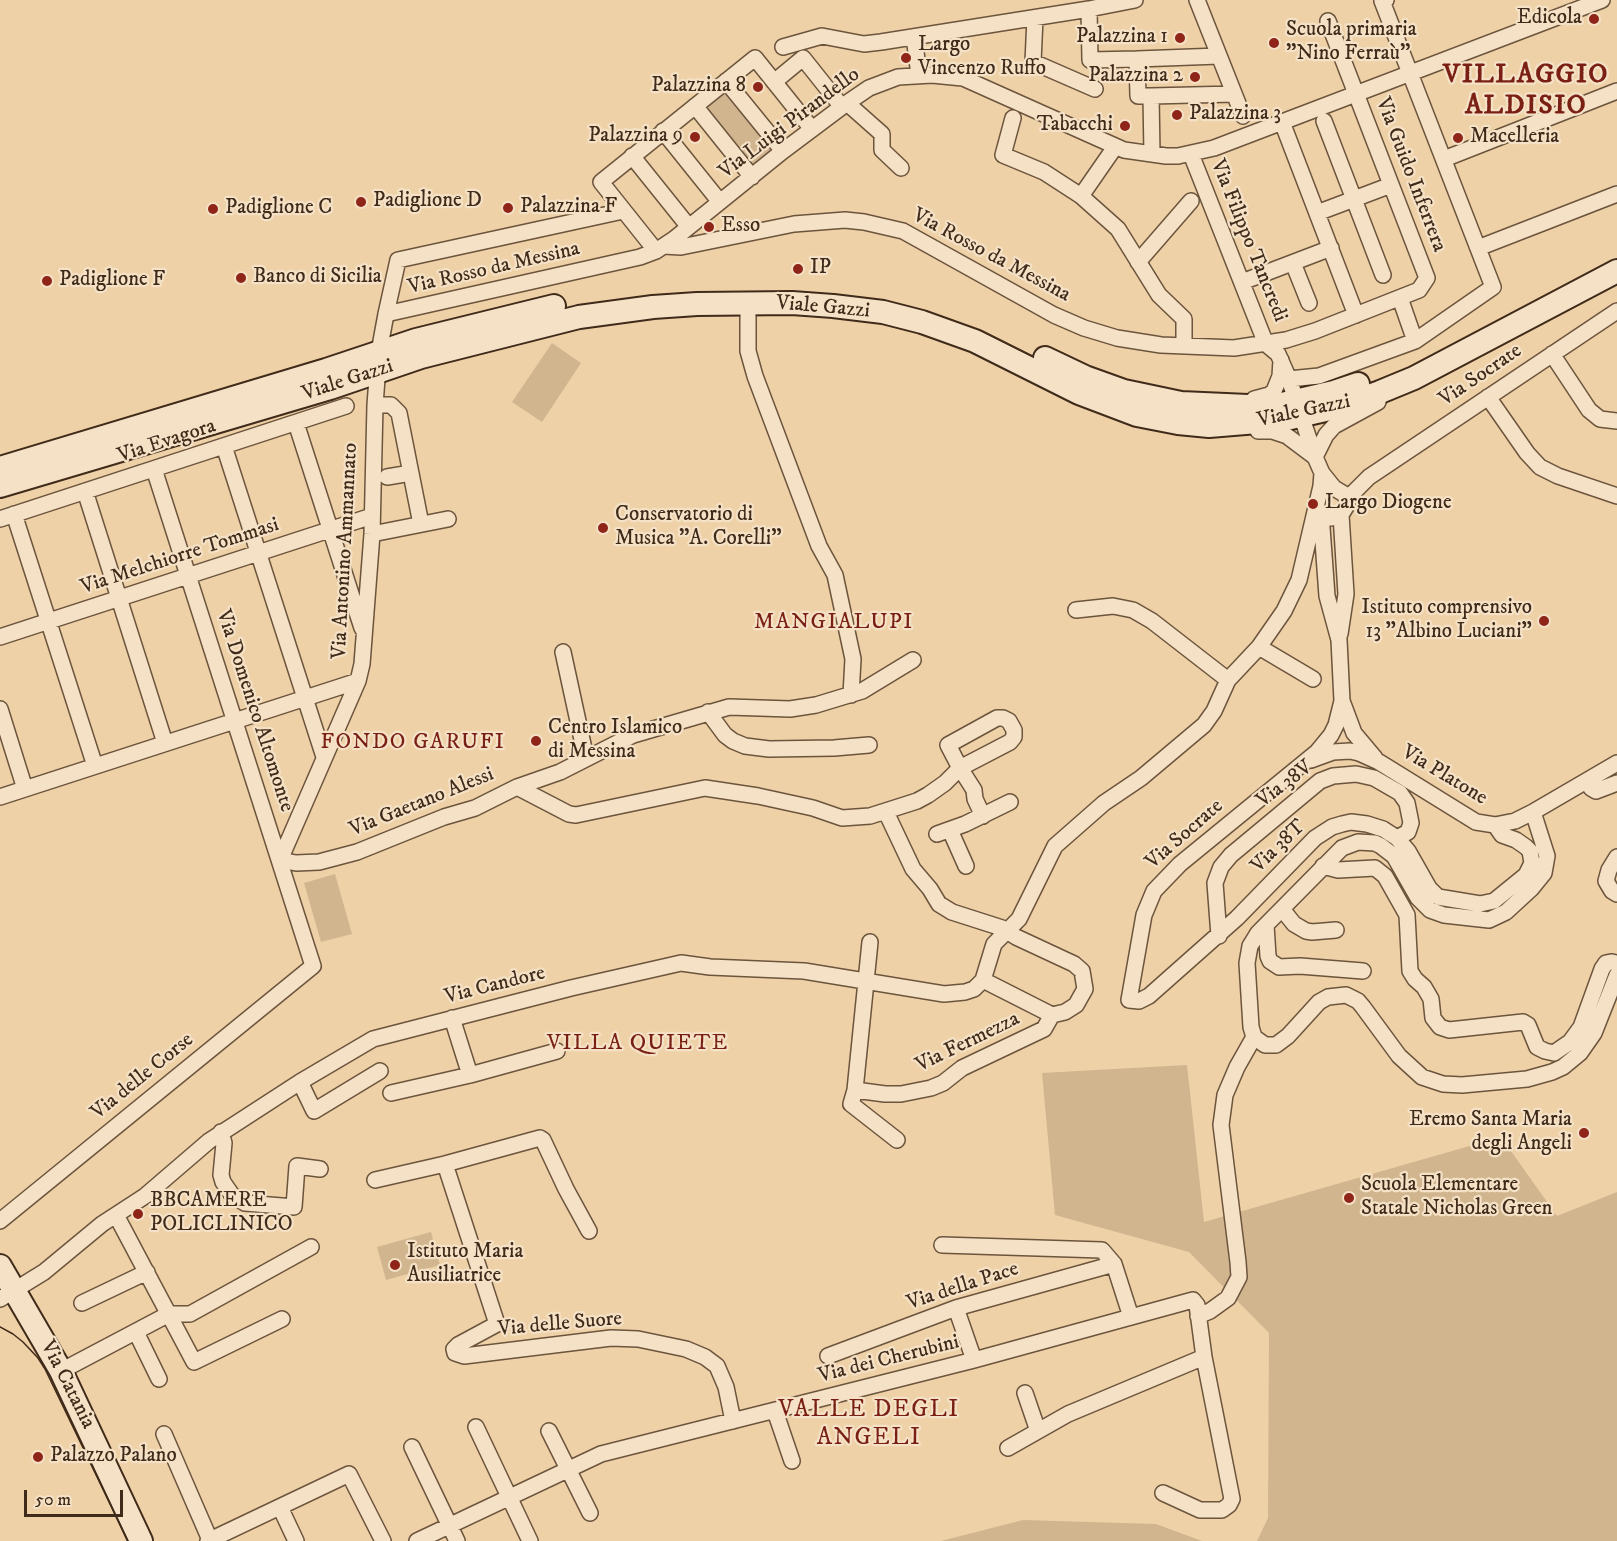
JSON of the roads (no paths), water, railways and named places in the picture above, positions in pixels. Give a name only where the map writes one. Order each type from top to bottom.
[{"type":"main road","name":"Viale Gazzi","points":[[0,486],[330,388],[416,340],[577,302],[695,289],[794,289],[866,295],[927,308],[981,327],[1069,370],[1124,391],[1181,403],[1299,408],[1408,363],[1617,254]]},
{"type":"main road","name":"Viale Gazzi","points":[[0,468],[379,362],[421,357],[579,317],[653,307],[748,303],[833,306],[904,317],[975,341],[1079,393],[1117,409],[1178,423],[1228,425],[1299,408],[1362,399],[1414,378],[1617,271]]},
{"type":"main road","name":"Via Catania","points":[[0,1266],[7,1295],[61,1371],[141,1541]]},
{"type":"street","points":[[783,47],[822,36],[864,44],[1135,0]]},
{"type":"street","points":[[1197,0],[1243,116]]},
{"type":"street","points":[[1289,379],[1319,376],[1415,341],[1493,287],[1382,1],[1386,0]]},
{"type":"street","name":"Via Luigi Pirandello","points":[[660,248],[845,105],[884,81],[898,76],[951,75],[976,83],[1115,147],[1166,156],[1191,154],[1214,148],[1602,0]]},
{"type":"street","points":[[1089,9],[1090,60],[1219,56]]},
{"type":"street","points":[[1035,18],[1033,62],[1095,89]]},
{"type":"street","name":"Via Guido Inferrera","points":[[1328,21],[1427,278]]},
{"type":"street","points":[[914,37],[919,75]]},
{"type":"street","points":[[660,248],[623,211],[600,182],[755,58],[812,129]]},
{"type":"street","points":[[774,82],[803,58],[845,105],[882,134],[882,150],[901,168]]},
{"type":"street","points":[[1137,59],[1138,96],[1234,94]]},
{"type":"street","points":[[726,81],[783,151]]},
{"type":"street","points":[[1444,159],[1617,91]]},
{"type":"street","points":[[1151,96],[1152,154]]},
{"type":"street","points":[[695,106],[752,177]]},
{"type":"street","points":[[1013,118],[1003,155],[1044,172],[1081,196],[1118,229],[1159,295],[1184,319],[1184,346]]},
{"type":"street","points":[[1324,121],[1383,275]]},
{"type":"street","points":[[1282,122],[1356,315]]},
{"type":"street","points":[[663,131],[720,202]]},
{"type":"street","points":[[1081,196],[1115,147]]},
{"type":"street","name":"Via Filippo Tancredi","points":[[1191,154],[1266,344],[1278,354],[1289,379],[1322,473],[1340,492]]},
{"type":"street","points":[[632,156],[689,227]]},
{"type":"street","points":[[1317,213],[1391,184]]},
{"type":"street","points":[[1478,248],[1617,194]]},
{"type":"street","points":[[1138,262],[1191,201]]},
{"type":"street","points":[[386,314],[398,260],[623,211]]},
{"type":"street","name":"Via Rosso da Messina","points":[[379,362],[386,314],[640,257],[660,248],[681,247],[811,222],[845,220],[903,231],[1022,297],[1084,328],[1131,341],[1161,345],[1234,348],[1266,344],[1315,331],[1400,298],[1419,290],[1427,278]]},
{"type":"street","points":[[1242,282],[1331,248]]},
{"type":"street","points":[[1293,263],[1309,303]]},
{"type":"street","points":[[1400,298],[1415,341]]},
{"type":"street","points":[[748,303],[748,351],[755,376],[819,546],[835,575],[853,659],[851,695]]},
{"type":"street","name":"Via Socrate","points":[[1340,492],[1369,477],[1617,311]]},
{"type":"street","points":[[1552,354],[1589,410],[1600,419],[1617,421]]},
{"type":"street","points":[[1069,370],[1094,373],[1125,384],[1179,396],[1257,399],[1274,391],[1280,376],[1281,360]]},
{"type":"street","name":"Via Antonino Ammannato","points":[[279,860],[358,681],[362,664],[372,534],[375,405],[379,362]]},
{"type":"street","points":[[1228,425],[1244,431],[1280,433],[1315,457],[1326,435],[1334,426],[1382,400],[1414,378]]},
{"type":"street","points":[[1289,379],[1334,392]]},
{"type":"street","points":[[1488,397],[1539,467],[1558,476],[1617,496]]},
{"type":"street","points":[[375,405],[391,405],[399,412],[421,524]]},
{"type":"street","name":"Via Evagora","points":[[7,516],[346,406]]},
{"type":"street","points":[[296,423],[364,635]]},
{"type":"street","points":[[224,446],[324,757]]},
{"type":"street","name":"Via Domenico Altomonte","points":[[154,469],[313,966]]},
{"type":"street","points":[[387,477],[411,473]]},
{"type":"street","points":[[1052,1015],[983,981],[994,944],[1019,919],[1055,846],[1104,803],[1141,778],[1204,725],[1214,711],[1228,680],[1259,647],[1292,596],[1299,580],[1317,510],[1322,473]]},
{"type":"street","points":[[1329,488],[1340,492],[1347,505],[1341,515],[1346,594],[1339,640],[1326,596],[1317,510],[1329,488]]},
{"type":"street","points":[[85,491],[165,743]]},
{"type":"street","points":[[1317,510],[1331,518],[1341,515]]},
{"type":"street","points":[[7,516],[49,621],[95,766]]},
{"type":"street","name":"Via Melchiorre Tommasi","points":[[0,637],[372,516]]},
{"type":"street","points":[[372,534],[448,519]]},
{"type":"street","points":[[1076,610],[1113,606],[1133,610],[1152,621],[1228,680]]},
{"type":"street","name":"Via Socrate","points":[[1129,1000],[1144,915],[1154,891],[1180,864],[1317,752],[1331,735],[1340,717],[1342,700],[1339,640]]},
{"type":"street","points":[[1259,647],[1313,679]]},
{"type":"street","points":[[562,652],[586,758]]},
{"type":"street","name":"Via Gaetano Alessi","points":[[279,860],[296,863],[319,862],[357,852],[444,817],[475,808],[517,787],[560,772],[633,735],[729,707],[798,709],[851,695],[870,687],[913,660]]},
{"type":"street","points":[[0,797],[358,681]]},
{"type":"street","name":"Via Socrate","points":[[1342,700],[1354,733]]},
{"type":"street","points":[[0,709],[26,789]]},
{"type":"street","points":[[708,712],[725,735],[733,741],[754,748],[834,748],[869,745]]},
{"type":"street","points":[[517,787],[559,809],[576,815],[705,788],[770,798],[813,808],[842,818],[861,818],[886,812],[928,795],[960,768],[1010,742],[1014,737],[1014,730],[1009,721],[1003,718],[997,718],[948,745],[960,768],[974,790],[983,816]]},
{"type":"street","name":"Via Platone","points":[[1354,733],[1379,762]]},
{"type":"street","name":"Via Socrate","points":[[1303,764],[1320,756],[1342,751]]},
{"type":"street","name":"Via Platone","points":[[1342,751],[1359,753],[1379,762],[1476,822],[1495,825],[1515,821],[1533,812],[1617,763]]},
{"type":"street","name":"Via 38V","points":[[1219,936],[1215,883],[1221,867],[1231,855],[1320,781],[1333,776],[1356,774],[1374,778],[1400,793],[1407,803],[1412,823],[1407,832],[1397,838]]},
{"type":"street","points":[[1587,781],[1596,790],[1617,783]]},
{"type":"street","points":[[966,866],[944,832],[1010,802]]},
{"type":"street","points":[[886,812],[913,869],[945,909],[1008,932]]},
{"type":"street","points":[[1533,812],[1547,856],[1544,873],[1531,889],[1506,912],[1489,920],[1444,915],[1430,909],[1418,898],[1394,856],[1389,850],[1375,843],[1358,842],[1342,848],[1253,939],[1248,955],[1251,1027],[1254,1037],[1265,1045],[1276,1045],[1288,1036],[1319,1002],[1337,995],[1346,995],[1358,1001],[1399,1056],[1422,1077],[1443,1084],[1462,1085],[1527,1079],[1563,1067],[1580,1053],[1594,1033],[1617,975]]},
{"type":"street","name":"Via 38T","points":[[1129,1000],[1139,1001],[1149,996],[1219,936],[1307,846],[1332,827],[1351,822],[1367,824],[1383,830],[1397,838],[1408,851],[1429,888],[1438,897],[1444,900],[1487,904],[1502,897],[1519,881],[1532,863],[1530,851],[1516,840],[1502,835],[1495,825]]},
{"type":"street","points":[[1617,857],[1609,870],[1606,881],[1612,891],[1617,894]]},
{"type":"street","points":[[1323,866],[1338,870],[1375,867],[1385,876],[1407,915],[1410,971],[1431,999],[1433,1018],[1440,1026],[1449,1030],[1523,1022],[1528,1025],[1537,1047],[1554,1053],[1570,1042],[1581,1027],[1606,963],[1617,963]]},
{"type":"street","points":[[1282,909],[1294,924],[1306,931],[1336,930]]},
{"type":"street","points":[[1266,925],[1268,956],[1274,965],[1363,971]]},
{"type":"street","name":"Via Fermezza","points":[[855,1090],[885,1094],[931,1088],[952,1078],[962,1068],[1044,1029],[1052,1015],[1071,1009],[1081,1000],[1085,989],[1082,971],[1074,964],[1008,932]]},
{"type":"street","points":[[870,942],[855,1090],[851,1104],[897,1140]]},
{"type":"street","name":"Via Candore","points":[[7,1295],[44,1272],[116,1215],[145,1196],[221,1132],[373,1039],[571,988],[681,963],[804,971],[944,994],[965,992],[983,981]]},
{"type":"street","name":"Via delle Corse","points":[[0,1221],[313,966]]},
{"type":"street","points":[[452,1018],[470,1075]]},
{"type":"street","points":[[1163,1493],[1200,1510],[1221,1510],[1229,1505],[1232,1499],[1198,1316],[1210,1311],[1228,1298],[1239,1277],[1221,1125],[1229,1083],[1254,1037]]},
{"type":"street","points":[[391,1093],[557,1052]]},
{"type":"street","points":[[300,1082],[314,1111],[380,1071]]},
{"type":"street","points":[[221,1132],[224,1143],[221,1175],[223,1182],[232,1195],[245,1203],[294,1207],[297,1166],[320,1169]]},
{"type":"street","points":[[375,1180],[540,1138],[589,1231]]},
{"type":"street","name":"Via delle Suore","points":[[445,1164],[498,1324],[458,1345],[454,1351],[457,1355],[611,1338],[638,1339],[686,1349],[705,1357],[717,1366],[726,1387],[734,1421]]},
{"type":"street","points":[[116,1215],[194,1362],[282,1319]]},
{"type":"street","points":[[942,1245],[1102,1250],[1114,1264],[1131,1317]]},
{"type":"street","points":[[61,1371],[169,1314],[190,1314],[311,1247]]},
{"type":"street","name":"Via della Pace","points":[[828,1356],[956,1308],[1114,1264]]},
{"type":"street","points":[[82,1303],[147,1272]]},
{"type":"street","name":"Via dei Cherubini","points":[[417,1541],[601,1454],[974,1360],[1193,1300],[1197,1305],[1198,1316]]},
{"type":"street","points":[[956,1308],[974,1360]]},
{"type":"street","points":[[136,1332],[159,1379]]},
{"type":"street","points":[[1008,1448],[1068,1414],[1204,1357]]},
{"type":"street","points":[[1025,1393],[1038,1431]]},
{"type":"street","points":[[775,1411],[792,1461]]},
{"type":"street","points":[[476,1427],[530,1541]]},
{"type":"street","points":[[549,1431],[590,1513]]},
{"type":"street","points":[[164,1434],[209,1541],[349,1474],[383,1541]]},
{"type":"street","points":[[412,1447],[457,1541]]},
{"type":"street","points":[[280,1507],[296,1541]]},
{"type":"tram line","points":[[0,1327],[23,1342],[45,1369],[128,1541]]},
{"type":"place","name":"Edicola","points":[[1594,19]]},
{"type":"place","name":"Palazzina 1","points":[[1180,38]]},
{"type":"place","name":"Scuola primaria \"Nino Ferraù\"","points":[[1274,43]]},
{"type":"place","name":"Largo Vincenzo Ruffo","points":[[906,58]]},
{"type":"place","name":"Palazzina 2","points":[[1195,77]]},
{"type":"place","name":"Palazzina 8","points":[[758,87]]},
{"type":"place","name":"Palazzina 3","points":[[1177,115]]},
{"type":"place","name":"Tabacchi","points":[[1125,126]]},
{"type":"place","name":"Palazzina 9","points":[[695,137]]},
{"type":"place","name":"Macelleria","points":[[1458,138]]},
{"type":"place","name":"Padiglione D","points":[[361,202]]},
{"type":"place","name":"Palazzina F","points":[[508,208]]},
{"type":"place","name":"Padiglione C","points":[[213,209]]},
{"type":"place","name":"Esso","points":[[709,227]]},
{"type":"place","name":"IP","points":[[798,269]]},
{"type":"place","name":"Banco di Sicilia","points":[[241,278]]},
{"type":"place","name":"Padiglione F","points":[[47,281]]},
{"type":"place","name":"Largo Diogene","points":[[1313,504]]},
{"type":"place","name":"Conservatorio di Musica \"A. Corelli\"","points":[[603,528]]},
{"type":"place","name":"Istituto comprensivo 13 \"Albino Luciani\"","points":[[1544,621]]},
{"type":"place","name":"Centro Islamico di Messina","points":[[536,741]]},
{"type":"place","name":"Eremo Santa Maria degli Angeli","points":[[1584,1133]]},
{"type":"place","name":"Scuola Elementare Statale Nicholas Green","points":[[1349,1198]]},
{"type":"place","name":"BBCAMERE POLICLINICO","points":[[138,1214]]},
{"type":"place","name":"Istituto Maria Ausiliatrice","points":[[395,1265]]},
{"type":"place","name":"Palazzo Palano","points":[[38,1457]]},
{"type":"district","name":"VILLAGGIO ALDISIO","points":[[1526,92]]},
{"type":"district","name":"MANGIALUPI","points":[[834,623]]},
{"type":"district","name":"FONDO GARUFI","points":[[413,743]]},
{"type":"district","name":"VILLA QUIETE","points":[[638,1044]]},
{"type":"district","name":"VALLE DEGLI ANGELI","points":[[869,1425]]}]
